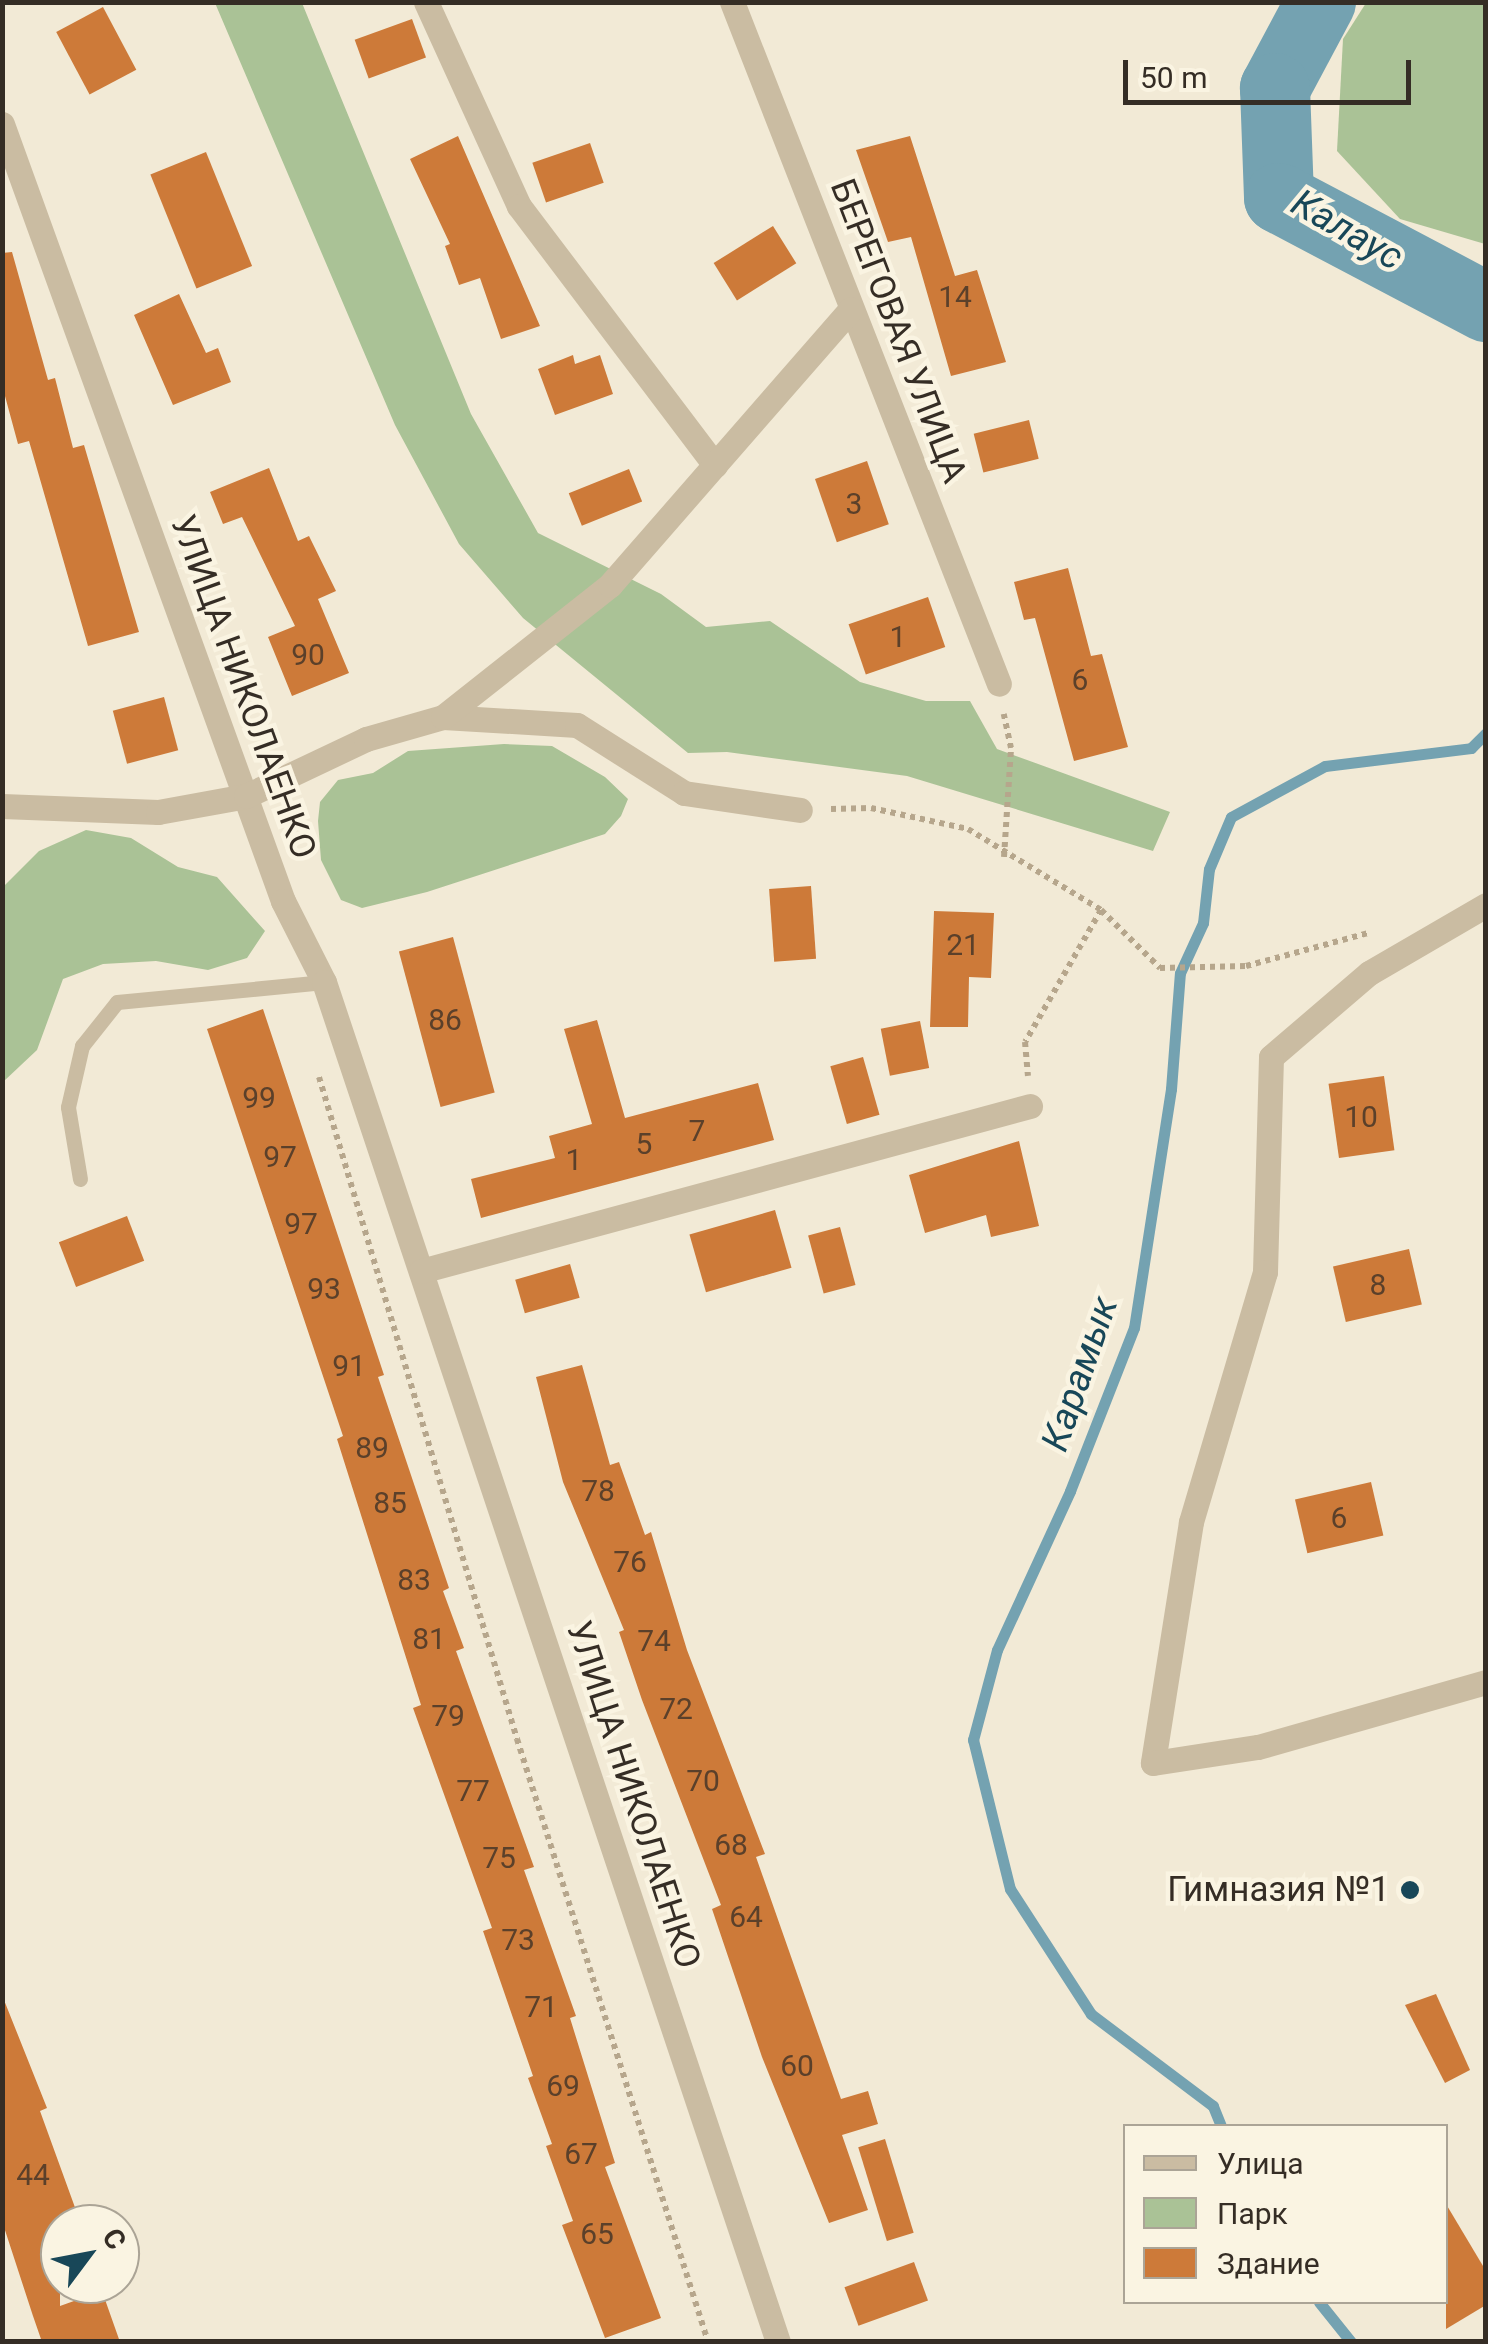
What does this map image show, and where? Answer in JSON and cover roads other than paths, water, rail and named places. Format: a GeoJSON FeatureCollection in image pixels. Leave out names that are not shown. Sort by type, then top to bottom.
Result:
{"type":"FeatureCollection","features":[{"type":"Feature","properties":{"kind":"street"},"geometry":{"type":"LineString","coordinates":[[426,2],[518,206],[715,465]]}},
{"type":"Feature","properties":{"kind":"street","name":"БЕРЕГОВАЯ УЛИЦА"},"geometry":{"type":"LineString","coordinates":[[732,2],[998,684]]}},
{"type":"Feature","properties":{"kind":"street","name":"УЛИЦА НИКОЛАЕНКО"},"geometry":{"type":"LineString","coordinates":[[2,124],[283,900],[324,982],[778,2342]]}},
{"type":"Feature","properties":{"kind":"street"},"geometry":{"type":"LineString","coordinates":[[443,716],[610,585],[851,308]]}},
{"type":"Feature","properties":{"kind":"street"},"geometry":{"type":"LineString","coordinates":[[2,806],[158,812],[246,796],[366,738],[443,716],[577,725],[684,792],[800,810]]}},
{"type":"Feature","properties":{"kind":"street"},"geometry":{"type":"LineString","coordinates":[[1486,906],[1369,973],[1271,1057],[1265,1272],[1191,1522],[1153,1763],[1258,1748],[1486,1682]]}},
{"type":"Feature","properties":{"kind":"street"},"geometry":{"type":"LineString","coordinates":[[421,1272],[1030,1106]]}},
{"type":"Feature","properties":{"kind":"lane"},"geometry":{"type":"LineString","coordinates":[[80,1179],[68,1106],[82,1046],[117,1002],[324,982]]}},
{"type":"Feature","properties":{"kind":"waterway","name":"Калаус"},"geometry":{"type":"LineString","coordinates":[[1321,2],[1275,88],[1279,198],[1486,307]]}},
{"type":"Feature","properties":{"kind":"waterway","name":"Карамык"},"geometry":{"type":"LineString","coordinates":[[1220,2124],[1213,2106],[1091,2014],[1010,1889],[973,1740],[997,1650],[1070,1491],[1134,1328],[1171,1089],[1180,973],[1203,923],[1209,869],[1231,817],[1325,766],[1471,748],[1486,733]]}},
{"type":"Feature","properties":{"kind":"waterway","name":"Карамык"},"geometry":{"type":"LineString","coordinates":[[1321,2304],[1351,2342]]}},
{"type":"Feature","properties":{"kind":"place","name":"Гимназия №1"},"geometry":{"type":"Point","coordinates":[1410,1890]}}]}
